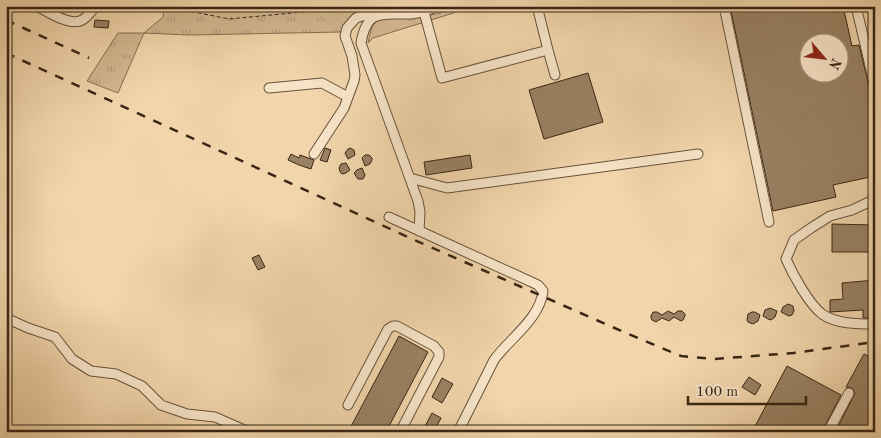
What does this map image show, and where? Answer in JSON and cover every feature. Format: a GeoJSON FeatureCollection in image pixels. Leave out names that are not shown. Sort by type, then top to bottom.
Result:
{"type":"FeatureCollection","features":[{"type":"Feature","properties":{"kind":"street"},"geometry":{"type":"LineString","coordinates":[[37,6],[69,22],[81,22],[97,6]]}},
{"type":"Feature","properties":{"kind":"street"},"geometry":{"type":"LineString","coordinates":[[314,154],[344,108],[354,81],[352,56],[345,36],[346,28],[356,18],[366,15],[412,14],[424,12],[438,6]]}},
{"type":"Feature","properties":{"kind":"street"},"geometry":{"type":"LineString","coordinates":[[536,6],[555,75]]}},
{"type":"Feature","properties":{"kind":"street"},"geometry":{"type":"LineString","coordinates":[[724,6],[769,222]]}},
{"type":"Feature","properties":{"kind":"street"},"geometry":{"type":"LineString","coordinates":[[856,6],[875,88]]}},
{"type":"Feature","properties":{"kind":"street"},"geometry":{"type":"LineString","coordinates":[[424,12],[442,78],[548,50]]}},
{"type":"Feature","properties":{"kind":"street"},"geometry":{"type":"LineString","coordinates":[[376,15],[367,25],[361,43],[418,201],[420,212],[419,231]]}},
{"type":"Feature","properties":{"kind":"street"},"geometry":{"type":"LineString","coordinates":[[867,54],[875,48]]}},
{"type":"Feature","properties":{"kind":"street"},"geometry":{"type":"LineString","coordinates":[[268,88],[322,83],[348,97]]}},
{"type":"Feature","properties":{"kind":"street"},"geometry":{"type":"LineString","coordinates":[[410,178],[447,188],[698,154]]}},
{"type":"Feature","properties":{"kind":"street"},"geometry":{"type":"LineString","coordinates":[[875,198],[852,210],[830,216],[811,228],[794,240],[786,259],[794,277],[808,298],[822,313],[842,321],[875,324]]}},
{"type":"Feature","properties":{"kind":"street"},"geometry":{"type":"LineString","coordinates":[[389,218],[538,285],[543,291],[538,309],[494,360],[458,432]]}},
{"type":"Feature","properties":{"kind":"street"},"geometry":{"type":"LineString","coordinates":[[6,318],[28,328],[56,337],[72,359],[91,371],[116,374],[142,386],[162,405],[187,414],[215,417],[248,432]]}},
{"type":"Feature","properties":{"kind":"street"},"geometry":{"type":"LineString","coordinates":[[348,405],[388,329],[397,326],[434,346],[439,352],[439,358],[400,432]]}},
{"type":"Feature","properties":{"kind":"street"},"geometry":{"type":"LineString","coordinates":[[828,432],[849,393]]}},
{"type":"Feature","properties":{"kind":"path"},"geometry":{"type":"LineString","coordinates":[[180,6],[184,10],[229,19],[303,12],[314,6]]}},
{"type":"Feature","properties":{"kind":"green space"},"geometry":{"type":"Polygon","coordinates":[[[164,6],[425,6],[401,11],[358,11],[341,32],[189,35],[144,33],[163,17],[164,6]]]}},
{"type":"Feature","properties":{"kind":"green space"},"geometry":{"type":"Polygon","coordinates":[[[453,6],[476,6],[373,38],[368,43],[372,27],[377,19],[404,16],[421,17],[441,13],[453,6]]]}},
{"type":"Feature","properties":{"kind":"green space"},"geometry":{"type":"Polygon","coordinates":[[[118,33],[144,33],[118,93],[87,81],[118,33]]]}},
{"type":"Feature","properties":{"kind":"building"},"geometry":{"type":"Polygon","coordinates":[[[730,6],[843,6],[852,46],[859,45],[875,111],[875,176],[833,185],[836,197],[773,211],[730,6]]]}},
{"type":"Feature","properties":{"kind":"building"},"geometry":{"type":"Polygon","coordinates":[[[95,20],[109,21],[108,28],[94,27],[95,20]]]}},
{"type":"Feature","properties":{"kind":"building"},"geometry":{"type":"Polygon","coordinates":[[[588,73],[603,122],[544,139],[529,90],[588,73]]]}},
{"type":"Feature","properties":{"kind":"building"},"geometry":{"type":"Polygon","coordinates":[[[325,148],[331,150],[327,162],[320,160],[325,148]]]}},
{"type":"Feature","properties":{"kind":"building"},"geometry":{"type":"Polygon","coordinates":[[[350,148],[354,150],[355,155],[348,159],[345,153],[350,148]]]}},
{"type":"Feature","properties":{"kind":"building"},"geometry":{"type":"Polygon","coordinates":[[[291,154],[299,158],[300,155],[314,160],[311,169],[288,160],[291,154]]]}},
{"type":"Feature","properties":{"kind":"building"},"geometry":{"type":"Polygon","coordinates":[[[365,155],[369,155],[372,160],[370,164],[365,166],[362,158],[365,155]]]}},
{"type":"Feature","properties":{"kind":"building"},"geometry":{"type":"Polygon","coordinates":[[[470,155],[472,168],[426,175],[424,162],[470,155]]]}},
{"type":"Feature","properties":{"kind":"building"},"geometry":{"type":"Polygon","coordinates":[[[346,163],[350,170],[342,174],[339,168],[341,164],[346,163]]]}},
{"type":"Feature","properties":{"kind":"building"},"geometry":{"type":"Polygon","coordinates":[[[362,168],[365,175],[363,179],[358,179],[354,173],[362,168]]]}},
{"type":"Feature","properties":{"kind":"building"},"geometry":{"type":"Polygon","coordinates":[[[832,224],[875,225],[875,252],[832,252],[832,224]]]}},
{"type":"Feature","properties":{"kind":"building"},"geometry":{"type":"Polygon","coordinates":[[[259,255],[265,267],[258,270],[252,258],[259,255]]]}},
{"type":"Feature","properties":{"kind":"building"},"geometry":{"type":"Polygon","coordinates":[[[875,280],[875,312],[871,312],[872,318],[863,318],[863,310],[830,312],[830,300],[843,299],[842,283],[875,280]]]}},
{"type":"Feature","properties":{"kind":"building"},"geometry":{"type":"Polygon","coordinates":[[[788,304],[793,306],[794,311],[789,316],[781,312],[783,307],[788,304]]]}},
{"type":"Feature","properties":{"kind":"building"},"geometry":{"type":"Polygon","coordinates":[[[770,308],[777,311],[775,317],[771,320],[763,316],[765,310],[770,308]]]}},
{"type":"Feature","properties":{"kind":"building"},"geometry":{"type":"Polygon","coordinates":[[[668,311],[674,314],[682,311],[685,316],[681,321],[674,317],[669,321],[662,318],[656,322],[651,318],[653,312],[662,315],[668,311]]]}},
{"type":"Feature","properties":{"kind":"building"},"geometry":{"type":"Polygon","coordinates":[[[752,312],[760,315],[758,321],[753,324],[747,320],[748,314],[752,312]]]}},
{"type":"Feature","properties":{"kind":"building"},"geometry":{"type":"Polygon","coordinates":[[[399,336],[428,352],[386,432],[348,432],[399,336]]]}},
{"type":"Feature","properties":{"kind":"building"},"geometry":{"type":"Polygon","coordinates":[[[864,354],[875,360],[875,432],[842,432],[843,429],[838,427],[855,393],[852,388],[846,387],[864,354]]]}},
{"type":"Feature","properties":{"kind":"building"},"geometry":{"type":"Polygon","coordinates":[[[787,366],[841,395],[822,432],[752,432],[787,366]]]}},
{"type":"Feature","properties":{"kind":"building"},"geometry":{"type":"Polygon","coordinates":[[[749,377],[761,385],[755,395],[742,387],[749,377]]]}},
{"type":"Feature","properties":{"kind":"building"},"geometry":{"type":"Polygon","coordinates":[[[442,378],[453,384],[442,403],[432,397],[442,378]]]}},
{"type":"Feature","properties":{"kind":"building"},"geometry":{"type":"Polygon","coordinates":[[[432,413],[441,418],[434,432],[422,432],[432,413]]]}},
{"type":"Feature","properties":{"kind":"railway"},"geometry":{"type":"LineString","coordinates":[[6,20],[89,58]]}},
{"type":"Feature","properties":{"kind":"railway"},"geometry":{"type":"LineString","coordinates":[[6,53],[410,238],[681,356],[714,359],[793,353],[875,342]]}}]}
